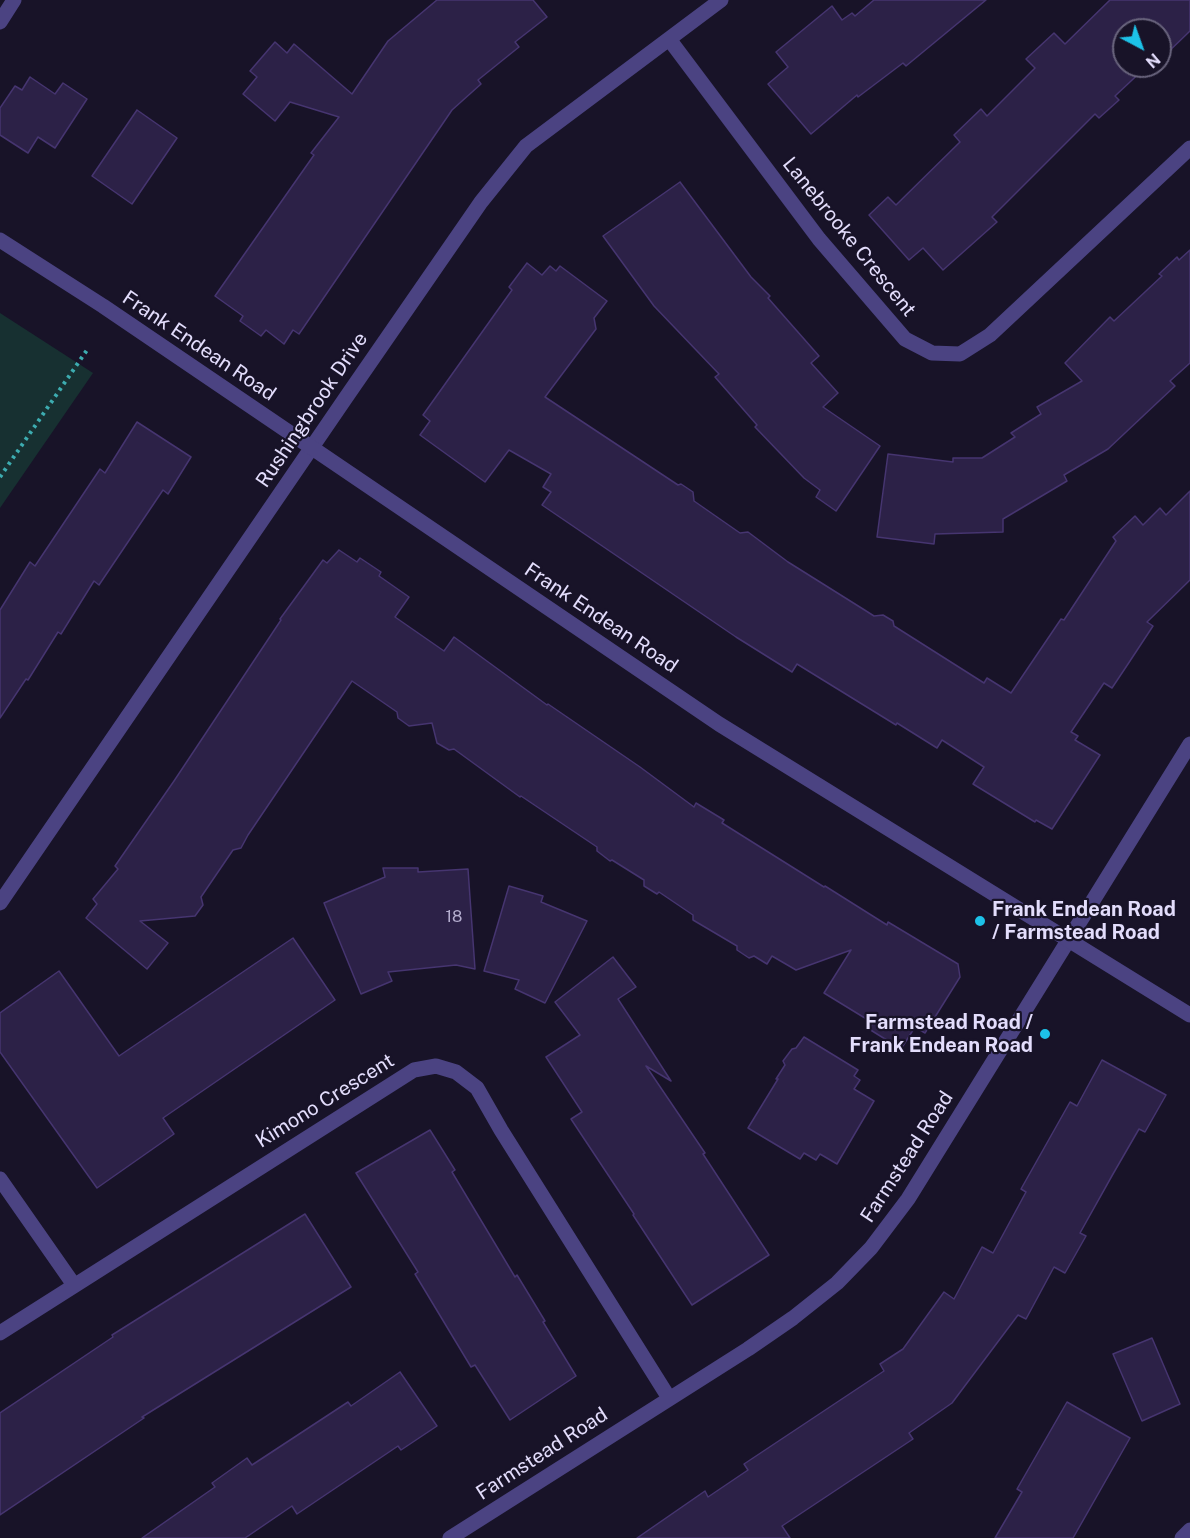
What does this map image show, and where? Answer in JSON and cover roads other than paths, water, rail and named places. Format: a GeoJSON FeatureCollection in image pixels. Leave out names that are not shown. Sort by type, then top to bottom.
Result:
{"type":"FeatureCollection","features":[{"type":"Feature","properties":{"kind":"street"},"geometry":{"type":"LineString","coordinates":[[0,22],[14,0]]}},
{"type":"Feature","properties":{"kind":"street","name":"Rushingbrook Drive"},"geometry":{"type":"LineString","coordinates":[[0,903],[481,202],[526,146],[721,0]]}},
{"type":"Feature","properties":{"kind":"street","name":"Lanebrooke Crescent"},"geometry":{"type":"LineString","coordinates":[[669,39],[819,239],[904,339],[932,353],[960,354],[990,335],[1190,148]]}},
{"type":"Feature","properties":{"kind":"street","name":"Frank Endean Road"},"geometry":{"type":"LineString","coordinates":[[0,240],[104,306],[719,724],[1190,1015]]}},
{"type":"Feature","properties":{"kind":"street","name":"Farmstead Road"},"geometry":{"type":"LineString","coordinates":[[450,1538],[794,1318],[837,1283],[871,1248],[908,1199],[1190,744]]}},
{"type":"Feature","properties":{"kind":"street","name":"Kimono Crescent"},"geometry":{"type":"LineString","coordinates":[[0,1333],[414,1070],[436,1066],[456,1072],[477,1088],[669,1398]]}},
{"type":"Feature","properties":{"kind":"street"},"geometry":{"type":"LineString","coordinates":[[0,1179],[74,1285]]}},
{"type":"Feature","properties":{"kind":"street"},"geometry":{"type":"LineString","coordinates":[[1182,1538],[1190,1530]]}},
{"type":"Feature","properties":{"kind":"place","name":"Frank Endean Road / Farmstead Road"},"geometry":{"type":"Point","coordinates":[980,921]}},
{"type":"Feature","properties":{"kind":"place","name":"Farmstead Road / Frank Endean Road"},"geometry":{"type":"Point","coordinates":[1045,1034]}}]}
